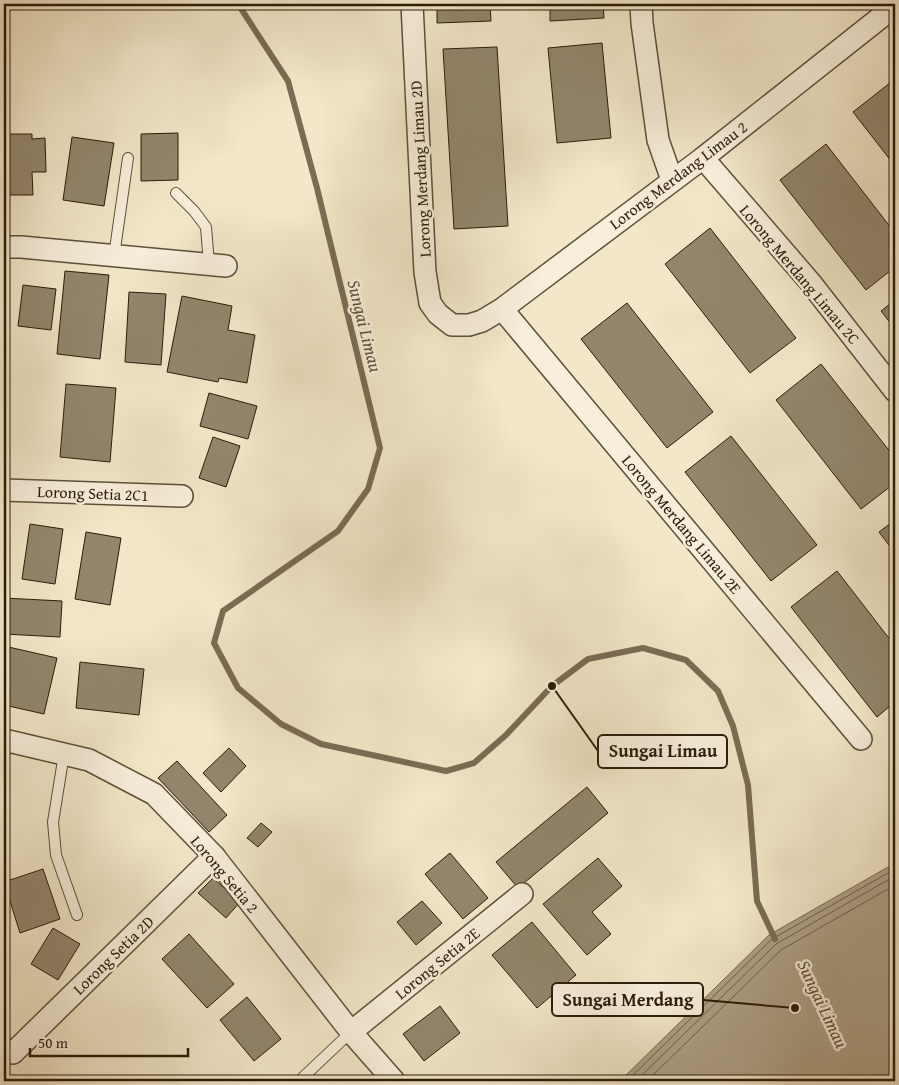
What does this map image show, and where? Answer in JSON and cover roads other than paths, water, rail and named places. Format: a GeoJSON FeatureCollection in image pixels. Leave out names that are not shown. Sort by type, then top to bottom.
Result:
{"type":"FeatureCollection","features":[{"type":"Feature","properties":{"kind":"street","name":"Lorong Merdang Limau 2D"},"geometry":{"type":"LineString","coordinates":[[412,4],[425,272],[430,303],[438,314],[452,325]]}},
{"type":"Feature","properties":{"kind":"street"},"geometry":{"type":"LineString","coordinates":[[642,4],[642,23],[658,140],[672,180]]}},
{"type":"Feature","properties":{"kind":"street","name":"Lorong Merdang Limau 2"},"geometry":{"type":"LineString","coordinates":[[452,325],[469,325],[482,321],[502,309],[702,158],[895,5]]}},
{"type":"Feature","properties":{"kind":"street","name":"Lorong Merdang Limau 2C"},"geometry":{"type":"LineString","coordinates":[[702,158],[810,282],[895,391]]}},
{"type":"Feature","properties":{"kind":"street"},"geometry":{"type":"LineString","coordinates":[[4,247],[217,265]]}},
{"type":"Feature","properties":{"kind":"street","name":"Lorong Merdang Limau 2E"},"geometry":{"type":"LineString","coordinates":[[502,309],[861,739]]}},
{"type":"Feature","properties":{"kind":"street","name":"Lorong Setia 2C1"},"geometry":{"type":"LineString","coordinates":[[4,490],[182,496]]}},
{"type":"Feature","properties":{"kind":"street","name":"Lorong Setia 2"},"geometry":{"type":"LineString","coordinates":[[4,740],[89,760],[154,794],[214,856],[351,1032],[394,1081]]}},
{"type":"Feature","properties":{"kind":"street","name":"Lorong Setia 2D"},"geometry":{"type":"LineString","coordinates":[[13,1054],[214,856]]}},
{"type":"Feature","properties":{"kind":"street","name":"Lorong Setia 2E"},"geometry":{"type":"LineString","coordinates":[[351,1032],[522,894]]}},
{"type":"Feature","properties":{"kind":"lane"},"geometry":{"type":"LineString","coordinates":[[114,256],[128,158]]}},
{"type":"Feature","properties":{"kind":"lane"},"geometry":{"type":"LineString","coordinates":[[176,193],[194,211],[206,227],[217,265]]}},
{"type":"Feature","properties":{"kind":"lane"},"geometry":{"type":"LineString","coordinates":[[64,754],[53,822],[56,855],[77,915]]}},
{"type":"Feature","properties":{"kind":"lane"},"geometry":{"type":"LineString","coordinates":[[299,1081],[351,1032]]}},
{"type":"Feature","properties":{"kind":"water"},"geometry":{"type":"Polygon","coordinates":[[[895,863],[895,1081],[620,1081],[769,935],[895,863]]]}},
{"type":"Feature","properties":{"kind":"waterway","name":"Sungai Limau"},"geometry":{"type":"LineString","coordinates":[[238,4],[288,81],[317,188],[380,448],[368,489],[338,531],[223,611],[214,643],[238,688],[281,724],[321,744],[446,771],[474,763],[506,735],[552,686],[588,659],[643,648],[686,660],[718,691],[733,726],[748,785],[757,901],[775,939]]}},
{"type":"Feature","properties":{"kind":"place","name":"Sungai Limau"},"geometry":{"type":"Point","coordinates":[552,686]}},
{"type":"Feature","properties":{"kind":"place","name":"Sungai Merdang"},"geometry":{"type":"Point","coordinates":[795,1008]}}]}
